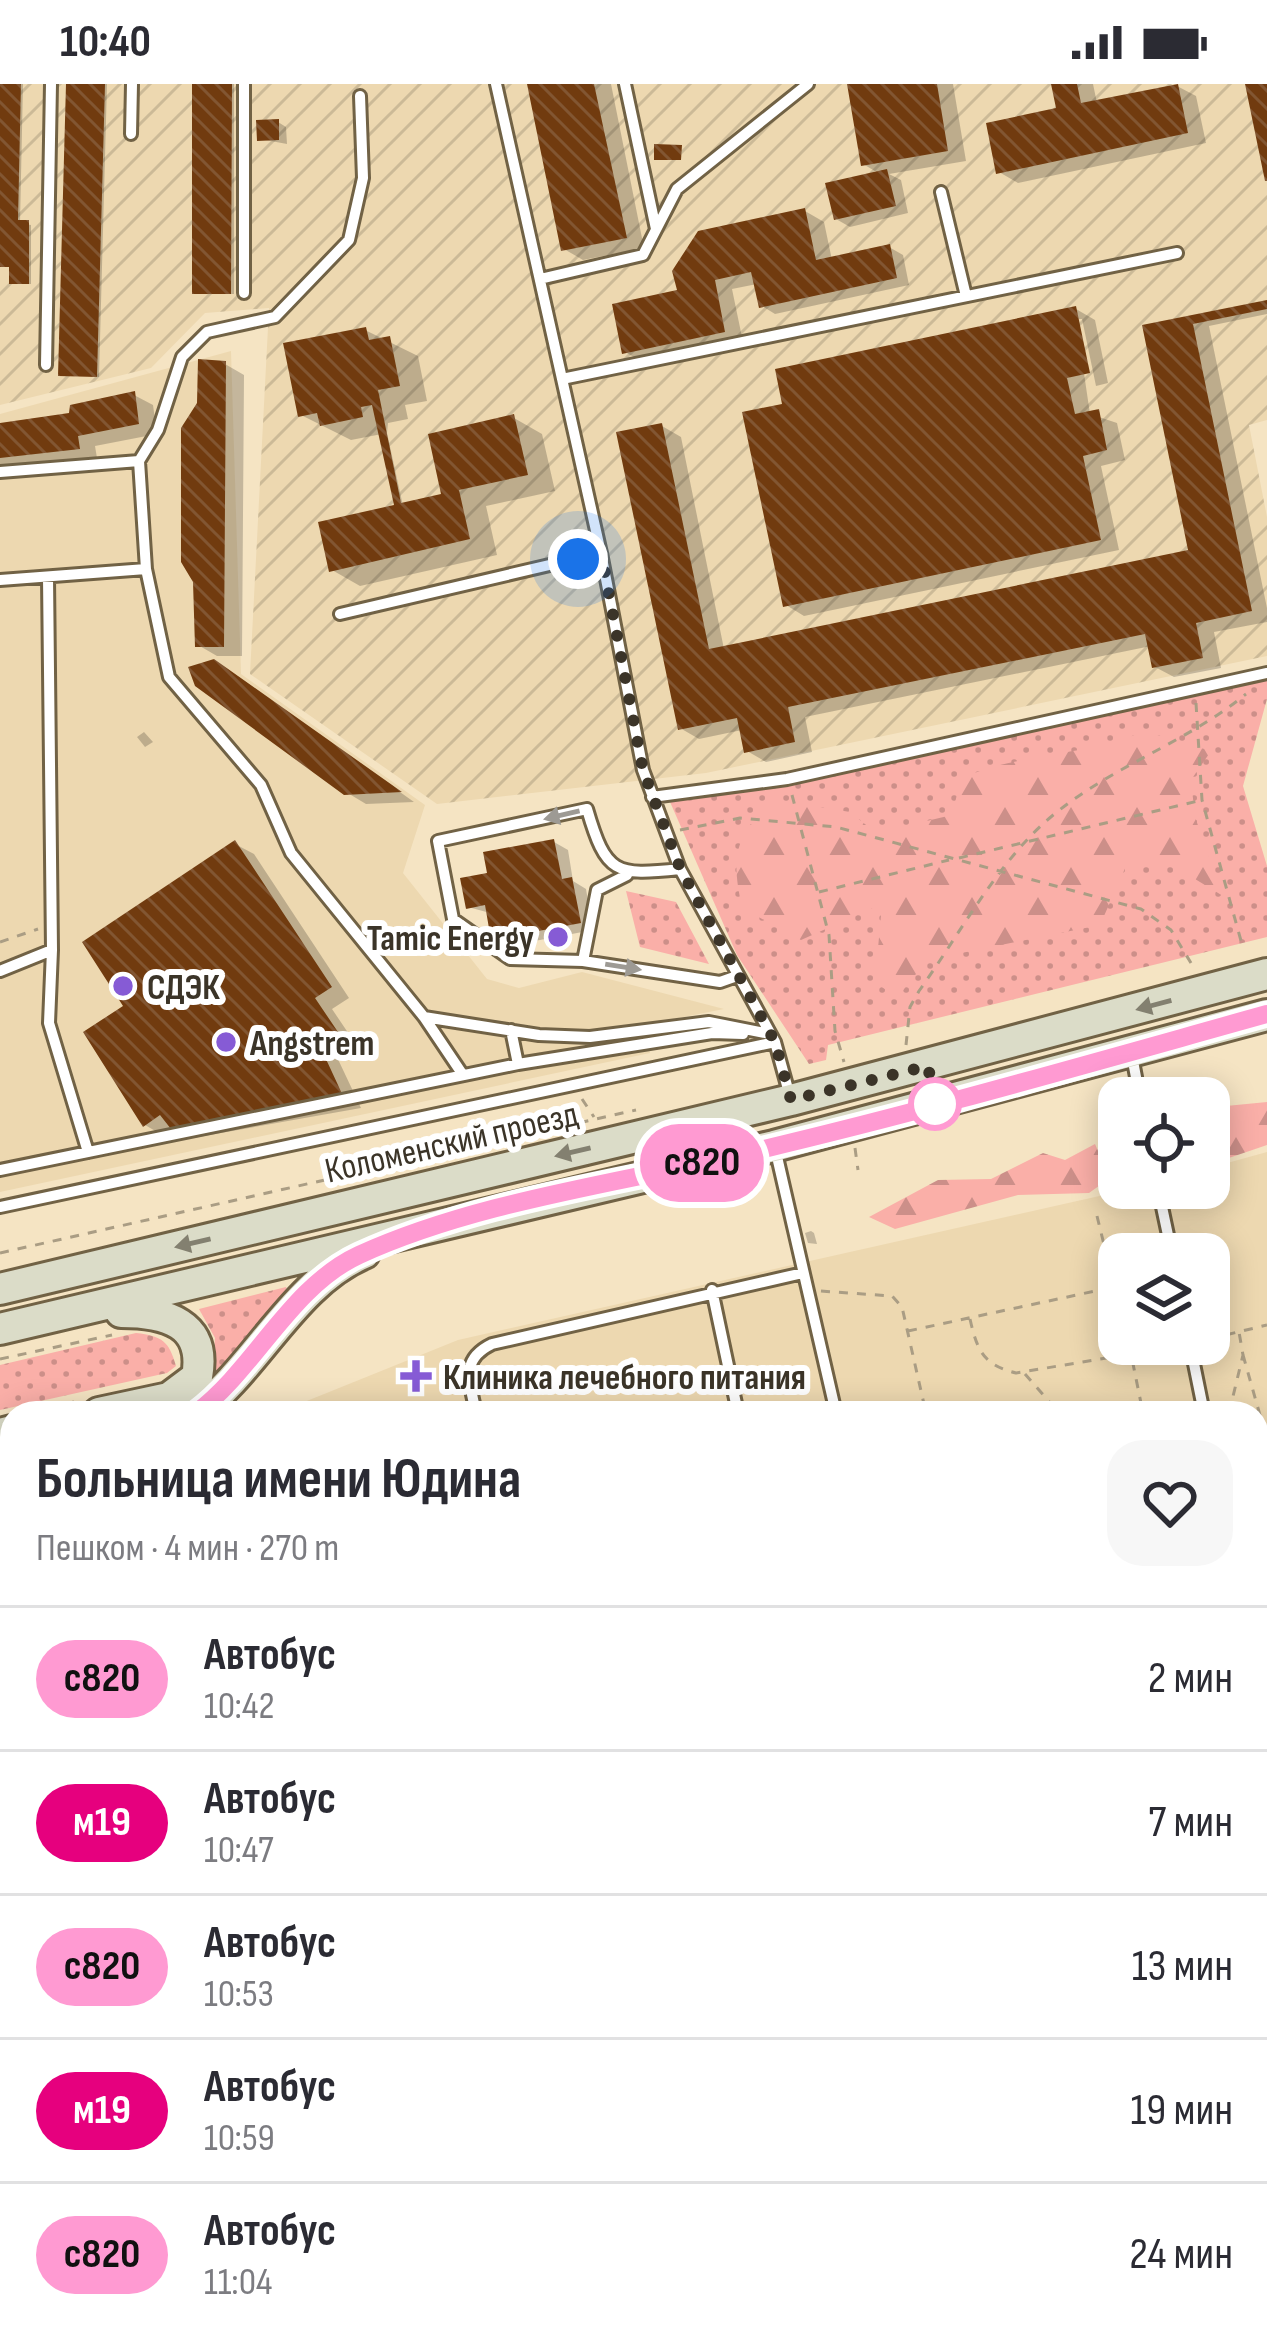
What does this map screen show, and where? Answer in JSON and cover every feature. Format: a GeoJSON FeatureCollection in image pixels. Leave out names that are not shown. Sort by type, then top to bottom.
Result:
{"type":"FeatureCollection","features":[{"type":"Feature","properties":{"kind":"main road","name":"Коломенский проезд"},"geometry":{"type":"LineString","coordinates":[[6,1287],[791,1100],[1267,974]]}},
{"type":"Feature","properties":{"kind":"main road"},"geometry":{"type":"LineString","coordinates":[[0,1328],[774,1146],[1267,1015]]}},
{"type":"Feature","properties":{"kind":"main road"},"geometry":{"type":"LineString","coordinates":[[211,1401],[335,1270],[358,1256],[471,1217]]}},
{"type":"Feature","properties":{"kind":"main road"},"geometry":{"type":"LineString","coordinates":[[74,1311],[161,1312],[194,1337],[200,1358],[196,1377],[186,1389],[155,1401]]}},
{"type":"Feature","properties":{"kind":"lane"},"geometry":{"type":"LineString","coordinates":[[46,365],[51,84]]}},
{"type":"Feature","properties":{"kind":"lane"},"geometry":{"type":"LineString","coordinates":[[131,134],[132,84]]}},
{"type":"Feature","properties":{"kind":"lane"},"geometry":{"type":"LineString","coordinates":[[244,84],[244,293]]}},
{"type":"Feature","properties":{"kind":"lane"},"geometry":{"type":"LineString","coordinates":[[496,84],[652,797],[680,868],[773,1038],[791,1100]]}},
{"type":"Feature","properties":{"kind":"lane"},"geometry":{"type":"LineString","coordinates":[[625,84],[656,229]]}},
{"type":"Feature","properties":{"kind":"lane"},"geometry":{"type":"LineString","coordinates":[[539,279],[643,255],[677,189],[808,84]]}},
{"type":"Feature","properties":{"kind":"lane"},"geometry":{"type":"LineString","coordinates":[[360,96],[363,178],[349,240],[274,316],[207,332],[182,357],[158,430],[139,461],[146,569],[169,677],[261,785],[291,853],[424,1017],[463,1075]]}},
{"type":"Feature","properties":{"kind":"lane"},"geometry":{"type":"LineString","coordinates":[[941,192],[966,296]]}},
{"type":"Feature","properties":{"kind":"lane"},"geometry":{"type":"LineString","coordinates":[[562,379],[1177,253]]}},
{"type":"Feature","properties":{"kind":"lane"},"geometry":{"type":"LineString","coordinates":[[0,472],[139,461]]}},
{"type":"Feature","properties":{"kind":"lane"},"geometry":{"type":"LineString","coordinates":[[340,614],[601,553]]}},
{"type":"Feature","properties":{"kind":"lane"},"geometry":{"type":"LineString","coordinates":[[0,580],[146,569]]}},
{"type":"Feature","properties":{"kind":"lane"},"geometry":{"type":"LineString","coordinates":[[48,577],[50,1023],[88,1152]]}},
{"type":"Feature","properties":{"kind":"lane"},"geometry":{"type":"LineString","coordinates":[[652,797],[787,779],[1267,674]]}},
{"type":"Feature","properties":{"kind":"lane"},"geometry":{"type":"LineString","coordinates":[[627,875],[606,861],[586,809],[438,841],[453,919],[510,959],[583,961],[713,981],[736,976]]}},
{"type":"Feature","properties":{"kind":"lane"},"geometry":{"type":"LineString","coordinates":[[583,961],[597,890],[627,875],[680,868]]}},
{"type":"Feature","properties":{"kind":"lane"},"geometry":{"type":"LineString","coordinates":[[0,971],[52,950]]}},
{"type":"Feature","properties":{"kind":"lane"},"geometry":{"type":"LineString","coordinates":[[424,1017],[590,1037],[709,1022],[773,1038]]}},
{"type":"Feature","properties":{"kind":"lane"},"geometry":{"type":"LineString","coordinates":[[511,1030],[518,1064]]}},
{"type":"Feature","properties":{"kind":"lane"},"geometry":{"type":"LineString","coordinates":[[0,1170],[518,1064],[712,1033],[773,1038]]}},
{"type":"Feature","properties":{"kind":"lane"},"geometry":{"type":"LineString","coordinates":[[0,1207],[773,1038]]}},
{"type":"Feature","properties":{"kind":"lane"},"geometry":{"type":"LineString","coordinates":[[1131,1052],[1136,1077]]}},
{"type":"Feature","properties":{"kind":"lane"},"geometry":{"type":"LineString","coordinates":[[774,1146],[833,1401]]}},
{"type":"Feature","properties":{"kind":"lane"},"geometry":{"type":"LineString","coordinates":[[473,1401],[466,1369],[474,1352],[712,1290],[803,1273]]}},
{"type":"Feature","properties":{"kind":"lane"},"geometry":{"type":"LineString","coordinates":[[712,1290],[735,1401]]}},
{"type":"Feature","properties":{"kind":"lane"},"geometry":{"type":"LineString","coordinates":[[1194,1365],[1202,1401]]}},
{"type":"Feature","properties":{"kind":"path"},"geometry":{"type":"LineString","coordinates":[[1193,690],[1201,730],[1202,800],[1243,948]]}},
{"type":"Feature","properties":{"kind":"path"},"geometry":{"type":"LineString","coordinates":[[906,1046],[910,1007],[919,991],[1026,842],[1053,815],[1130,762],[1201,730],[1250,691]]}},
{"type":"Feature","properties":{"kind":"path"},"geometry":{"type":"LineString","coordinates":[[787,779],[829,934],[835,1031],[844,1063]]}},
{"type":"Feature","properties":{"kind":"path"},"geometry":{"type":"LineString","coordinates":[[818,892],[1202,800]]}},
{"type":"Feature","properties":{"kind":"path"},"geometry":{"type":"LineString","coordinates":[[666,833],[740,818],[836,827],[1141,908],[1172,930],[1191,964]]}},
{"type":"Feature","properties":{"kind":"path"},"geometry":{"type":"LineString","coordinates":[[0,942],[52,923]]}},
{"type":"Feature","properties":{"kind":"path"},"geometry":{"type":"LineString","coordinates":[[590,1104],[594,1119]]}},
{"type":"Feature","properties":{"kind":"path"},"geometry":{"type":"LineString","coordinates":[[0,1253],[636,1109]]}},
{"type":"Feature","properties":{"kind":"path"},"geometry":{"type":"LineString","coordinates":[[1097,1216],[1101,1233]]}},
{"type":"Feature","properties":{"kind":"path"},"geometry":{"type":"LineString","coordinates":[[808,1293],[833,1289],[855,1298],[892,1296],[908,1331],[923,1401]]}},
{"type":"Feature","properties":{"kind":"path"},"geometry":{"type":"LineString","coordinates":[[908,1331],[1098,1290]]}},
{"type":"Feature","properties":{"kind":"path"},"geometry":{"type":"LineString","coordinates":[[970,1318],[977,1352],[997,1369],[1024,1372],[1098,1360]]}},
{"type":"Feature","properties":{"kind":"path"},"geometry":{"type":"LineString","coordinates":[[1230,1334],[1267,1325]]}},
{"type":"Feature","properties":{"kind":"path"},"geometry":{"type":"LineString","coordinates":[[1239,1331],[1257,1401]]}},
{"type":"Feature","properties":{"kind":"path"},"geometry":{"type":"LineString","coordinates":[[0,1359],[115,1334]]}},
{"type":"Feature","properties":{"kind":"path"},"geometry":{"type":"LineString","coordinates":[[1231,1401],[1244,1354]]}},
{"type":"Feature","properties":{"kind":"path"},"geometry":{"type":"LineString","coordinates":[[1134,1365],[1141,1401]]}},
{"type":"Feature","properties":{"kind":"path"},"geometry":{"type":"LineString","coordinates":[[1024,1372],[1049,1401]]}},
{"type":"Feature","properties":{"kind":"shaded area"},"geometry":{"type":"Polygon","coordinates":[[[0,84],[1267,84],[1267,420],[1249,425],[1267,517],[1267,656],[706,773],[437,804],[250,674],[269,308],[205,313],[151,368],[0,405],[0,84]]]}},
{"type":"Feature","properties":{"kind":"shaded area"},"geometry":{"type":"Polygon","coordinates":[[[231,351],[241,674],[425,805],[403,873],[487,979],[519,988],[582,972],[724,1009],[643,1025],[650,1053],[0,1192],[0,414],[231,351]]]}},
{"type":"Feature","properties":{"kind":"shaded area"},"geometry":{"type":"Polygon","coordinates":[[[1267,1152],[1267,1401],[307,1401],[458,1340],[1098,1196],[1098,1209],[1230,1209],[1230,1162],[1267,1152]]]}},
{"type":"Feature","properties":{"kind":"green space"},"geometry":{"type":"Polygon","coordinates":[[[1267,675],[1267,699],[1243,786],[1267,866],[1267,937],[828,1045],[826,1060],[809,1064],[737,955],[667,795],[1267,675]]]}},
{"type":"Feature","properties":{"kind":"green space"},"geometry":{"type":"Polygon","coordinates":[[[1144,731],[1211,751],[1191,780],[1195,817],[1223,896],[1172,865],[1127,864],[1100,925],[927,960],[897,998],[875,982],[882,904],[801,940],[742,908],[739,849],[772,799],[850,812],[876,833],[952,815],[961,778],[1144,731]]]}},
{"type":"Feature","properties":{"kind":"green space"},"geometry":{"type":"Polygon","coordinates":[[[626,891],[676,902],[709,964],[640,947],[626,891]]]}},
{"type":"Feature","properties":{"kind":"green space"},"geometry":{"type":"Polygon","coordinates":[[[1267,1102],[1267,1145],[1230,1158],[1230,1106],[1267,1102]]]}},
{"type":"Feature","properties":{"kind":"green space"},"geometry":{"type":"Polygon","coordinates":[[[1095,1144],[1098,1187],[1089,1193],[1018,1195],[895,1229],[869,1217],[938,1180],[991,1179],[1043,1153],[1065,1160],[1095,1144]]]}},
{"type":"Feature","properties":{"kind":"green space"},"geometry":{"type":"Polygon","coordinates":[[[286,1287],[289,1293],[211,1382],[215,1338],[199,1309],[286,1287]]]}},
{"type":"Feature","properties":{"kind":"green space"},"geometry":{"type":"Polygon","coordinates":[[[136,1333],[163,1341],[176,1366],[167,1373],[41,1401],[0,1401],[0,1365],[136,1333]]]}},
{"type":"Feature","properties":{"kind":"building"},"geometry":{"type":"Polygon","coordinates":[[[0,84],[21,84],[18,220],[29,220],[29,284],[9,284],[9,267],[0,267],[0,84]]]}},
{"type":"Feature","properties":{"kind":"building"},"geometry":{"type":"Polygon","coordinates":[[[66,84],[105,84],[97,377],[58,376],[66,84]]]}},
{"type":"Feature","properties":{"kind":"building"},"geometry":{"type":"Polygon","coordinates":[[[192,84],[232,84],[231,294],[192,294],[192,84]]]}},
{"type":"Feature","properties":{"kind":"building"},"geometry":{"type":"Polygon","coordinates":[[[527,84],[594,84],[627,238],[561,251],[527,84]]]}},
{"type":"Feature","properties":{"kind":"building"},"geometry":{"type":"Polygon","coordinates":[[[847,84],[937,84],[948,151],[861,166],[847,84]]]}},
{"type":"Feature","properties":{"kind":"building"},"geometry":{"type":"Polygon","coordinates":[[[1051,84],[1077,84],[1081,103],[1178,84],[1188,133],[996,174],[986,123],[1056,108],[1051,84]]]}},
{"type":"Feature","properties":{"kind":"building"},"geometry":{"type":"Polygon","coordinates":[[[1245,84],[1267,84],[1267,181],[1265,181],[1245,84]]]}},
{"type":"Feature","properties":{"kind":"building"},"geometry":{"type":"Polygon","coordinates":[[[279,119],[279,140],[257,141],[256,120],[279,119]]]}},
{"type":"Feature","properties":{"kind":"building"},"geometry":{"type":"Polygon","coordinates":[[[654,144],[682,145],[681,160],[654,160],[654,144]]]}},
{"type":"Feature","properties":{"kind":"building"},"geometry":{"type":"Polygon","coordinates":[[[887,169],[896,206],[834,220],[825,183],[887,169]]]}},
{"type":"Feature","properties":{"kind":"building"},"geometry":{"type":"Polygon","coordinates":[[[805,208],[816,260],[890,244],[897,278],[759,308],[751,272],[715,280],[725,332],[622,354],[612,304],[677,290],[672,271],[698,231],[805,208]]]}},
{"type":"Feature","properties":{"kind":"building"},"geometry":{"type":"Polygon","coordinates":[[[1267,300],[1267,309],[1193,324],[1252,611],[1196,623],[1203,658],[1152,668],[1145,634],[788,707],[795,742],[744,753],[737,718],[678,730],[616,432],[662,423],[709,649],[1188,550],[1142,325],[1267,300]]]}},
{"type":"Feature","properties":{"kind":"building"},"geometry":{"type":"Polygon","coordinates":[[[1076,306],[1090,373],[1067,378],[1075,414],[1099,409],[1107,450],[1083,456],[1101,540],[783,607],[742,412],[782,404],[775,369],[1076,306]]]}},
{"type":"Feature","properties":{"kind":"building"},"geometry":{"type":"Polygon","coordinates":[[[366,327],[369,340],[390,336],[400,386],[378,390],[401,503],[441,494],[428,434],[514,414],[528,475],[459,490],[470,539],[329,572],[318,522],[394,505],[372,405],[361,407],[363,417],[320,426],[317,413],[298,417],[283,343],[366,327]]]}},
{"type":"Feature","properties":{"kind":"building"},"geometry":{"type":"Polygon","coordinates":[[[198,359],[226,361],[224,647],[195,647],[193,582],[181,562],[181,428],[197,403],[198,359]]]}},
{"type":"Feature","properties":{"kind":"building"},"geometry":{"type":"Polygon","coordinates":[[[135,391],[139,424],[78,436],[80,449],[0,458],[0,423],[69,413],[70,405],[135,391]]]}},
{"type":"Feature","properties":{"kind":"building"},"geometry":{"type":"Polygon","coordinates":[[[214,659],[402,792],[344,795],[195,686],[188,667],[214,659]]]}},
{"type":"Feature","properties":{"kind":"building"},"geometry":{"type":"Polygon","coordinates":[[[554,839],[562,879],[572,877],[581,923],[491,940],[485,905],[466,909],[460,878],[487,873],[483,852],[554,839]]]}},
{"type":"Feature","properties":{"kind":"building"},"geometry":{"type":"Polygon","coordinates":[[[235,840],[332,987],[315,998],[338,1032],[319,1044],[344,1098],[171,1129],[160,1115],[143,1127],[83,1032],[123,1006],[82,942],[235,840]]]}},
{"type":"Feature","properties":{"kind":"bus line","name":"с820"},"geometry":{"type":"LineString","coordinates":[[211,1401],[309,1294],[358,1256],[471,1217],[774,1146],[1267,1014]]}},
{"type":"Feature","properties":{"kind":"place","name":"Tamic Energy"},"geometry":{"type":"Point","coordinates":[558,937]}},
{"type":"Feature","properties":{"kind":"place","name":"СДЭК"},"geometry":{"type":"Point","coordinates":[123,986]}},
{"type":"Feature","properties":{"kind":"place","name":"Angstrem"},"geometry":{"type":"Point","coordinates":[226,1042]}},
{"type":"Feature","properties":{"kind":"place","name":"Клиника лечебного питания"},"geometry":{"type":"Point","coordinates":[416,1376]}},
{"type":"Feature","properties":{"kind":"route"},"geometry":{"type":"LineString","coordinates":[[578,559],[601,553],[643,770],[680,868],[775,1042],[791,1100],[928,1066],[935,1104]]}}]}
